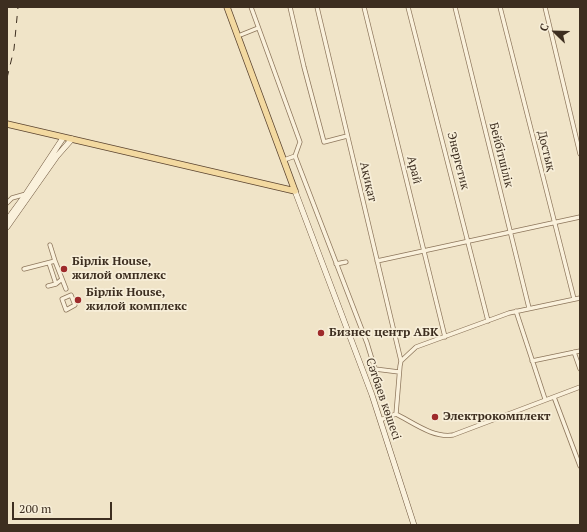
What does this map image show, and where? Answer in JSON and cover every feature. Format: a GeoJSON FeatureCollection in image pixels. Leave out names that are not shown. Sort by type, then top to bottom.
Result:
{"type":"FeatureCollection","features":[{"type":"Feature","properties":{"kind":"main road"},"geometry":{"type":"LineString","coordinates":[[227,7],[295,191]]}},
{"type":"Feature","properties":{"kind":"main road"},"geometry":{"type":"LineString","coordinates":[[7,124],[295,191]]}},
{"type":"Feature","properties":{"kind":"main road"},"geometry":{"type":"LineString","coordinates":[[7,220],[29,194],[63,138]]}},
{"type":"Feature","properties":{"kind":"main road"},"geometry":{"type":"LineString","coordinates":[[7,226],[57,156],[72,140]]}},
{"type":"Feature","properties":{"kind":"main road","name":"Сәтбаев көшесі"},"geometry":{"type":"LineString","coordinates":[[295,191],[380,420],[414,525]]}},
{"type":"Feature","properties":{"kind":"street"},"geometry":{"type":"LineString","coordinates":[[251,7],[300,142],[295,156],[367,343],[375,369],[399,372]]}},
{"type":"Feature","properties":{"kind":"street"},"geometry":{"type":"LineString","coordinates":[[290,7],[324,142],[347,136]]}},
{"type":"Feature","properties":{"kind":"street","name":"Ақиқат"},"geometry":{"type":"LineString","coordinates":[[317,7],[401,362]]}},
{"type":"Feature","properties":{"kind":"street","name":"Арай"},"geometry":{"type":"LineString","coordinates":[[364,7],[445,337]]}},
{"type":"Feature","properties":{"kind":"street","name":"Энергетик"},"geometry":{"type":"LineString","coordinates":[[408,7],[488,321]]}},
{"type":"Feature","properties":{"kind":"street","name":"Бейбітшілік"},"geometry":{"type":"LineString","coordinates":[[454,7],[529,308]]}},
{"type":"Feature","properties":{"kind":"street","name":"Достық"},"geometry":{"type":"LineString","coordinates":[[500,7],[553,222],[574,299]]}},
{"type":"Feature","properties":{"kind":"street"},"geometry":{"type":"LineString","coordinates":[[545,7],[580,154]]}},
{"type":"Feature","properties":{"kind":"street"},"geometry":{"type":"LineString","coordinates":[[238,36],[258,28]]}},
{"type":"Feature","properties":{"kind":"street"},"geometry":{"type":"LineString","coordinates":[[284,160],[295,156]]}},
{"type":"Feature","properties":{"kind":"street"},"geometry":{"type":"LineString","coordinates":[[7,203],[15,196],[29,194]]}},
{"type":"Feature","properties":{"kind":"street"},"geometry":{"type":"LineString","coordinates":[[377,262],[580,217]]}},
{"type":"Feature","properties":{"kind":"street"},"geometry":{"type":"LineString","coordinates":[[50,245],[66,289]]}},
{"type":"Feature","properties":{"kind":"street"},"geometry":{"type":"LineString","coordinates":[[24,270],[55,261]]}},
{"type":"Feature","properties":{"kind":"street"},"geometry":{"type":"LineString","coordinates":[[336,264],[346,262]]}},
{"type":"Feature","properties":{"kind":"street"},"geometry":{"type":"LineString","coordinates":[[49,263],[56,284]]}},
{"type":"Feature","properties":{"kind":"street"},"geometry":{"type":"LineString","coordinates":[[48,286],[56,284],[62,279]]}},
{"type":"Feature","properties":{"kind":"street"},"geometry":{"type":"LineString","coordinates":[[396,414],[401,362],[416,347],[516,311],[580,298]]}},
{"type":"Feature","properties":{"kind":"street"},"geometry":{"type":"LineString","coordinates":[[516,311],[545,399]]}},
{"type":"Feature","properties":{"kind":"street"},"geometry":{"type":"LineString","coordinates":[[532,361],[580,351]]}},
{"type":"Feature","properties":{"kind":"street"},"geometry":{"type":"LineString","coordinates":[[574,352],[580,369]]}},
{"type":"Feature","properties":{"kind":"street"},"geometry":{"type":"LineString","coordinates":[[380,420],[396,414],[436,435],[443,437],[453,435],[580,387]]}},
{"type":"Feature","properties":{"kind":"street"},"geometry":{"type":"LineString","coordinates":[[554,397],[580,466]]}},
{"type":"Feature","properties":{"kind":"railway"},"geometry":{"type":"LineString","coordinates":[[7,78],[14,49],[18,7]]}},
{"type":"Feature","properties":{"kind":"place","name":"Бірлік House, жилой омплекс"},"geometry":{"type":"Point","coordinates":[64,269]}},
{"type":"Feature","properties":{"kind":"place","name":"Бірлік House, жилой комплекс"},"geometry":{"type":"Point","coordinates":[78,300]}},
{"type":"Feature","properties":{"kind":"place","name":"Бизнес центр АБК"},"geometry":{"type":"Point","coordinates":[321,333]}},
{"type":"Feature","properties":{"kind":"place","name":"Электрокомплект"},"geometry":{"type":"Point","coordinates":[435,417]}}]}
